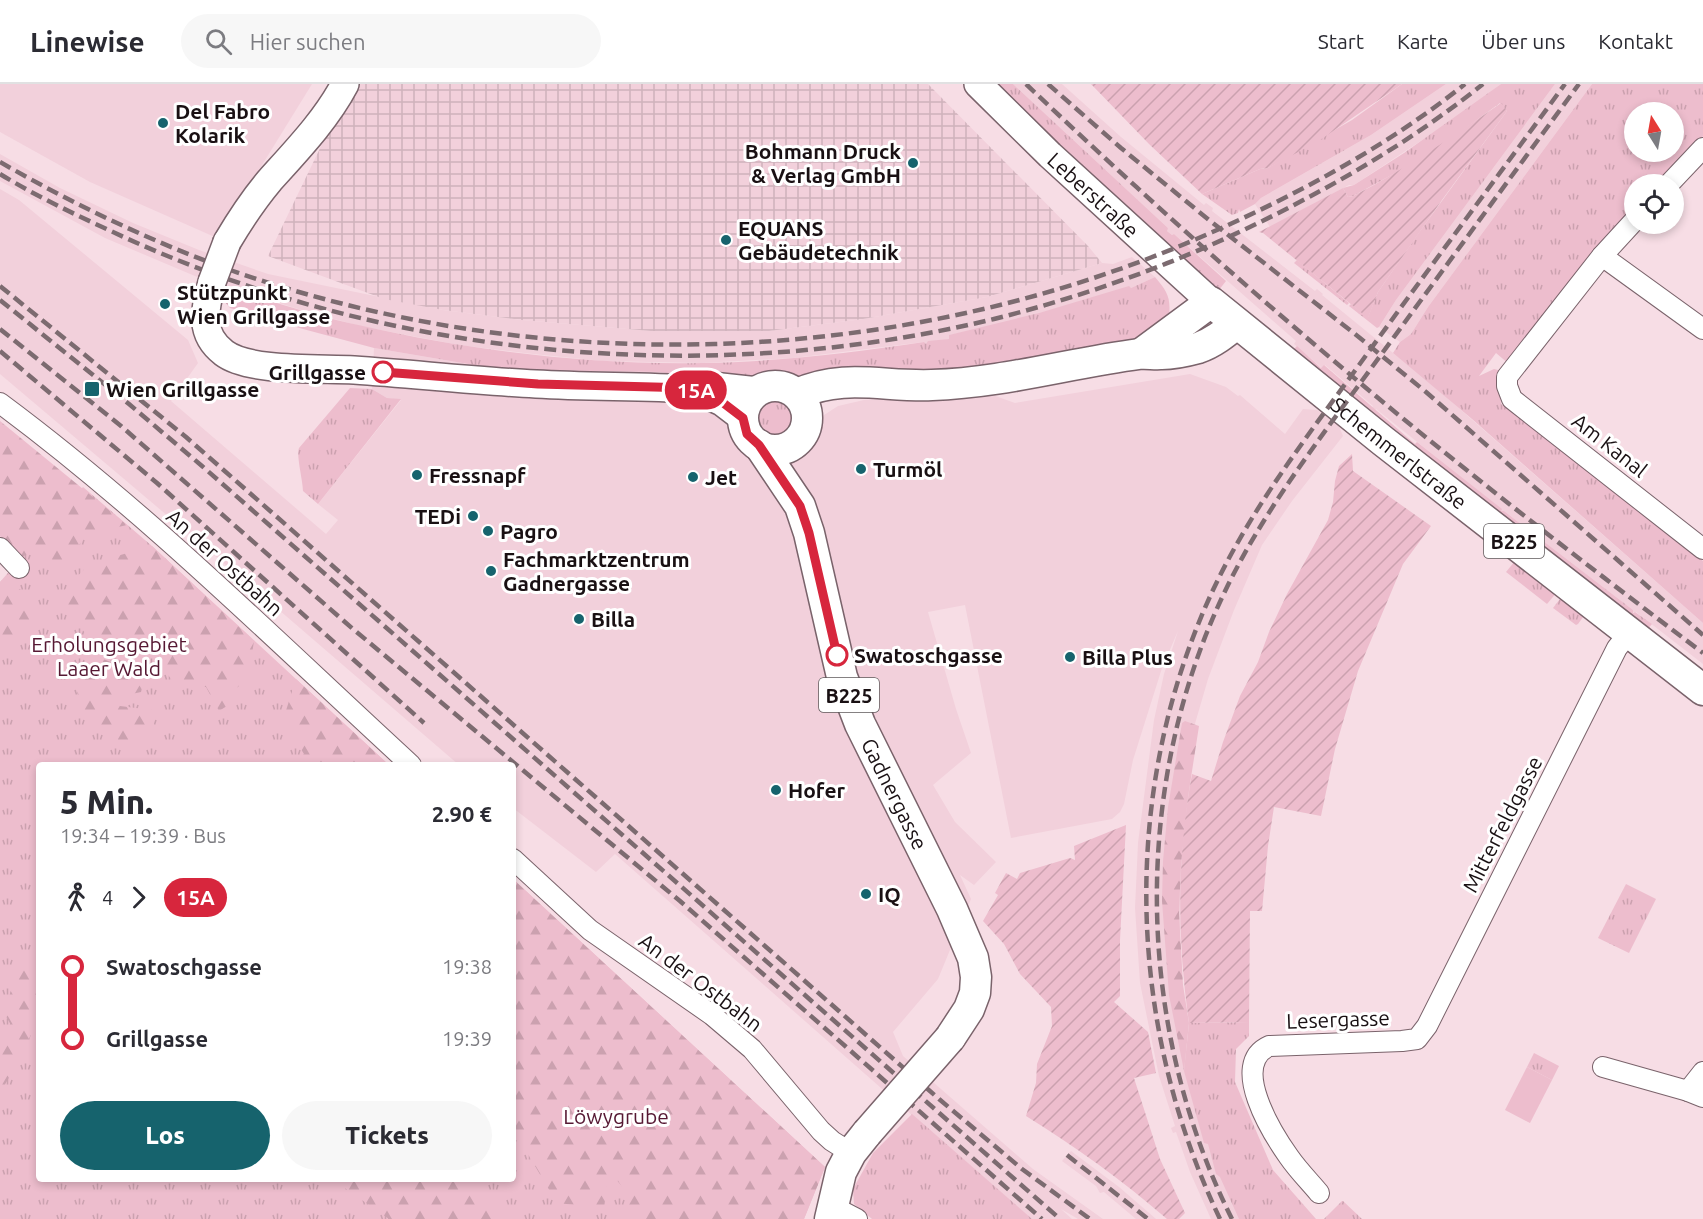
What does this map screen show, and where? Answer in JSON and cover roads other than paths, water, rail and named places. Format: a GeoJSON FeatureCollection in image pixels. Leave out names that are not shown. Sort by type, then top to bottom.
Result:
{"type":"FeatureCollection","features":[{"type":"Feature","properties":{"kind":"main road"},"geometry":{"type":"LineString","coordinates":[[345,84],[320,122],[246,211],[227,242],[204,311],[205,325],[210,337],[224,353],[238,361],[260,365],[538,384],[692,388],[718,386],[758,391]]}},
{"type":"Feature","properties":{"kind":"main road","name":"Leberstraße"},"geometry":{"type":"LineString","coordinates":[[978,84],[1050,155],[1211,302]]}},
{"type":"Feature","properties":{"kind":"main road"},"geometry":{"type":"LineString","coordinates":[[1142,353],[1211,302]]}},
{"type":"Feature","properties":{"kind":"main road","name":"Schemmerlstraße"},"geometry":{"type":"LineString","coordinates":[[1211,302],[1383,441],[1703,690]]}},
{"type":"Feature","properties":{"kind":"main road"},"geometry":{"type":"LineString","coordinates":[[802,405],[817,386],[838,382],[939,385],[1012,377],[1142,353],[1174,354],[1211,342],[1236,324]]}},
{"type":"Feature","properties":{"kind":"main road"},"geometry":{"type":"LineString","coordinates":[[692,388],[722,402],[743,418],[748,400],[758,391],[767,386],[788,388],[802,405],[805,431],[795,443],[777,450],[759,445]]}},
{"type":"Feature","properties":{"kind":"main road","name":"B225"},"geometry":{"type":"LineString","coordinates":[[743,418],[747,434],[759,445]]}},
{"type":"Feature","properties":{"kind":"main road","name":"Gadnergasse"},"geometry":{"type":"LineString","coordinates":[[795,443],[800,506],[809,533],[842,677],[860,724],[952,909],[973,958],[976,977],[975,993],[969,1009],[950,1038],[859,1143]]}},
{"type":"Feature","properties":{"kind":"main road","name":"Gadnergasse"},"geometry":{"type":"LineString","coordinates":[[759,445],[800,506]]}},
{"type":"Feature","properties":{"kind":"main road","name":"B225"},"geometry":{"type":"LineString","coordinates":[[840,1215],[841,1172],[859,1143]]}},
{"type":"Feature","properties":{"kind":"street"},"geometry":{"type":"LineString","coordinates":[[1678,174],[1703,148]]}},
{"type":"Feature","properties":{"kind":"street"},"geometry":{"type":"LineString","coordinates":[[1624,232],[1602,256],[1703,329]]}},
{"type":"Feature","properties":{"kind":"street","name":"Am Kanal"},"geometry":{"type":"LineString","coordinates":[[1602,256],[1507,377],[1507,386],[1512,399],[1703,549]]}},
{"type":"Feature","properties":{"kind":"street","name":"An der Ostbahn"},"geometry":{"type":"LineString","coordinates":[[0,403],[39,432],[161,536],[408,762]]}},
{"type":"Feature","properties":{"kind":"street"},"geometry":{"type":"LineString","coordinates":[[0,549],[19,568]]}},
{"type":"Feature","properties":{"kind":"street","name":"Mitterfeldgasse"},"geometry":{"type":"LineString","coordinates":[[1417,1039],[1427,1026],[1617,648],[1630,632]]}},
{"type":"Feature","properties":{"kind":"street","name":"An der Ostbahn"},"geometry":{"type":"LineString","coordinates":[[516,862],[590,930],[712,1015],[752,1049],[832,1141],[859,1143]]}},
{"type":"Feature","properties":{"kind":"street","name":"Lesergasse"},"geometry":{"type":"LineString","coordinates":[[1319,1193],[1288,1156],[1261,1108],[1252,1071],[1256,1056],[1261,1049],[1278,1045],[1417,1039]]}},
{"type":"Feature","properties":{"kind":"street"},"geometry":{"type":"LineString","coordinates":[[1603,1067],[1696,1094],[1703,1072]]}},
{"type":"Feature","properties":{"kind":"railway"},"geometry":{"type":"LineString","coordinates":[[1026,84],[1181,227],[1340,366],[1520,512],[1703,653]]}},
{"type":"Feature","properties":{"kind":"railway"},"geometry":{"type":"LineString","coordinates":[[1048,84],[1209,220],[1426,392],[1703,635]]}},
{"type":"Feature","properties":{"kind":"railway"},"geometry":{"type":"LineString","coordinates":[[0,162],[85,208],[173,248],[233,271],[353,306],[477,330],[603,343],[729,343],[855,333],[979,310],[1100,276],[1217,230],[1282,199],[1377,146],[1465,84]]}},
{"type":"Feature","properties":{"kind":"railway"},"geometry":{"type":"LineString","coordinates":[[0,174],[70,212],[113,232],[216,275],[323,309],[434,333],[546,349],[659,355],[773,353],[884,341],[994,319],[1145,272],[1219,242],[1340,180],[1413,135],[1483,84]]}},
{"type":"Feature","properties":{"kind":"railway"},"geometry":{"type":"LineString","coordinates":[[1220,1219],[1189,1144],[1166,1066],[1152,986],[1146,905],[1150,825],[1162,745],[1183,666],[1213,590],[1243,532],[1260,505],[1316,424],[1565,84]]}},
{"type":"Feature","properties":{"kind":"railway"},"geometry":{"type":"LineString","coordinates":[[1232,1219],[1200,1144],[1176,1065],[1162,984],[1157,902],[1161,820],[1174,740],[1196,661],[1228,585],[1277,500],[1333,419],[1579,84]]}},
{"type":"Feature","properties":{"kind":"railway"},"geometry":{"type":"LineString","coordinates":[[0,286],[186,437],[939,1099],[1022,1169],[1090,1219]]}},
{"type":"Feature","properties":{"kind":"railway"},"geometry":{"type":"LineString","coordinates":[[0,300],[202,466],[1060,1219]]}},
{"type":"Feature","properties":{"kind":"railway"},"geometry":{"type":"LineString","coordinates":[[0,329],[121,426],[353,629],[513,762]]}},
{"type":"Feature","properties":{"kind":"railway"},"geometry":{"type":"LineString","coordinates":[[0,351],[157,483],[424,723]]}},
{"type":"Feature","properties":{"kind":"railway"},"geometry":{"type":"LineString","coordinates":[[516,765],[680,901],[1042,1219]]}},
{"type":"Feature","properties":{"kind":"railway"},"geometry":{"type":"LineString","coordinates":[[1067,1155],[1148,1219]]}},
{"type":"Feature","properties":{"kind":"place","name":"Del Fabro Kolarik"},"geometry":{"type":"Point","coordinates":[163,123]}},
{"type":"Feature","properties":{"kind":"place","name":"Bohmann Druck & Verlag GmbH"},"geometry":{"type":"Point","coordinates":[913,163]}},
{"type":"Feature","properties":{"kind":"place","name":"EQUANS Gebäudetechnik"},"geometry":{"type":"Point","coordinates":[726,240]}},
{"type":"Feature","properties":{"kind":"place","name":"Stützpunkt Wien Grillgasse"},"geometry":{"type":"Point","coordinates":[165,304]}},
{"type":"Feature","properties":{"kind":"place","name":"Grillgasse"},"geometry":{"type":"Point","coordinates":[383,372]}},
{"type":"Feature","properties":{"kind":"place","name":"Wien Grillgasse"},"geometry":{"type":"Point","coordinates":[92,389]}},
{"type":"Feature","properties":{"kind":"place","name":"Turmöl"},"geometry":{"type":"Point","coordinates":[861,469]}},
{"type":"Feature","properties":{"kind":"place","name":"Fressnapf"},"geometry":{"type":"Point","coordinates":[417,475]}},
{"type":"Feature","properties":{"kind":"place","name":"Jet"},"geometry":{"type":"Point","coordinates":[693,477]}},
{"type":"Feature","properties":{"kind":"place","name":"TEDi"},"geometry":{"type":"Point","coordinates":[473,516]}},
{"type":"Feature","properties":{"kind":"place","name":"Pagro"},"geometry":{"type":"Point","coordinates":[488,531]}},
{"type":"Feature","properties":{"kind":"place","name":"Fachmarktzentrum Gadnergasse"},"geometry":{"type":"Point","coordinates":[491,571]}},
{"type":"Feature","properties":{"kind":"place","name":"Billa"},"geometry":{"type":"Point","coordinates":[579,619]}},
{"type":"Feature","properties":{"kind":"place","name":"Swatoschgasse"},"geometry":{"type":"Point","coordinates":[837,655]}},
{"type":"Feature","properties":{"kind":"place","name":"Billa Plus"},"geometry":{"type":"Point","coordinates":[1070,657]}},
{"type":"Feature","properties":{"kind":"place","name":"Hofer"},"geometry":{"type":"Point","coordinates":[776,790]}},
{"type":"Feature","properties":{"kind":"place","name":"IQ"},"geometry":{"type":"Point","coordinates":[866,894]}},
{"type":"Feature","properties":{"kind":"park label","name":"Erholungsgebiet Laaer Wald"},"geometry":{"type":"Point","coordinates":[109,656]}},
{"type":"Feature","properties":{"kind":"park label","name":"Löwygrube"},"geometry":{"type":"Point","coordinates":[616,1116]}}]}
